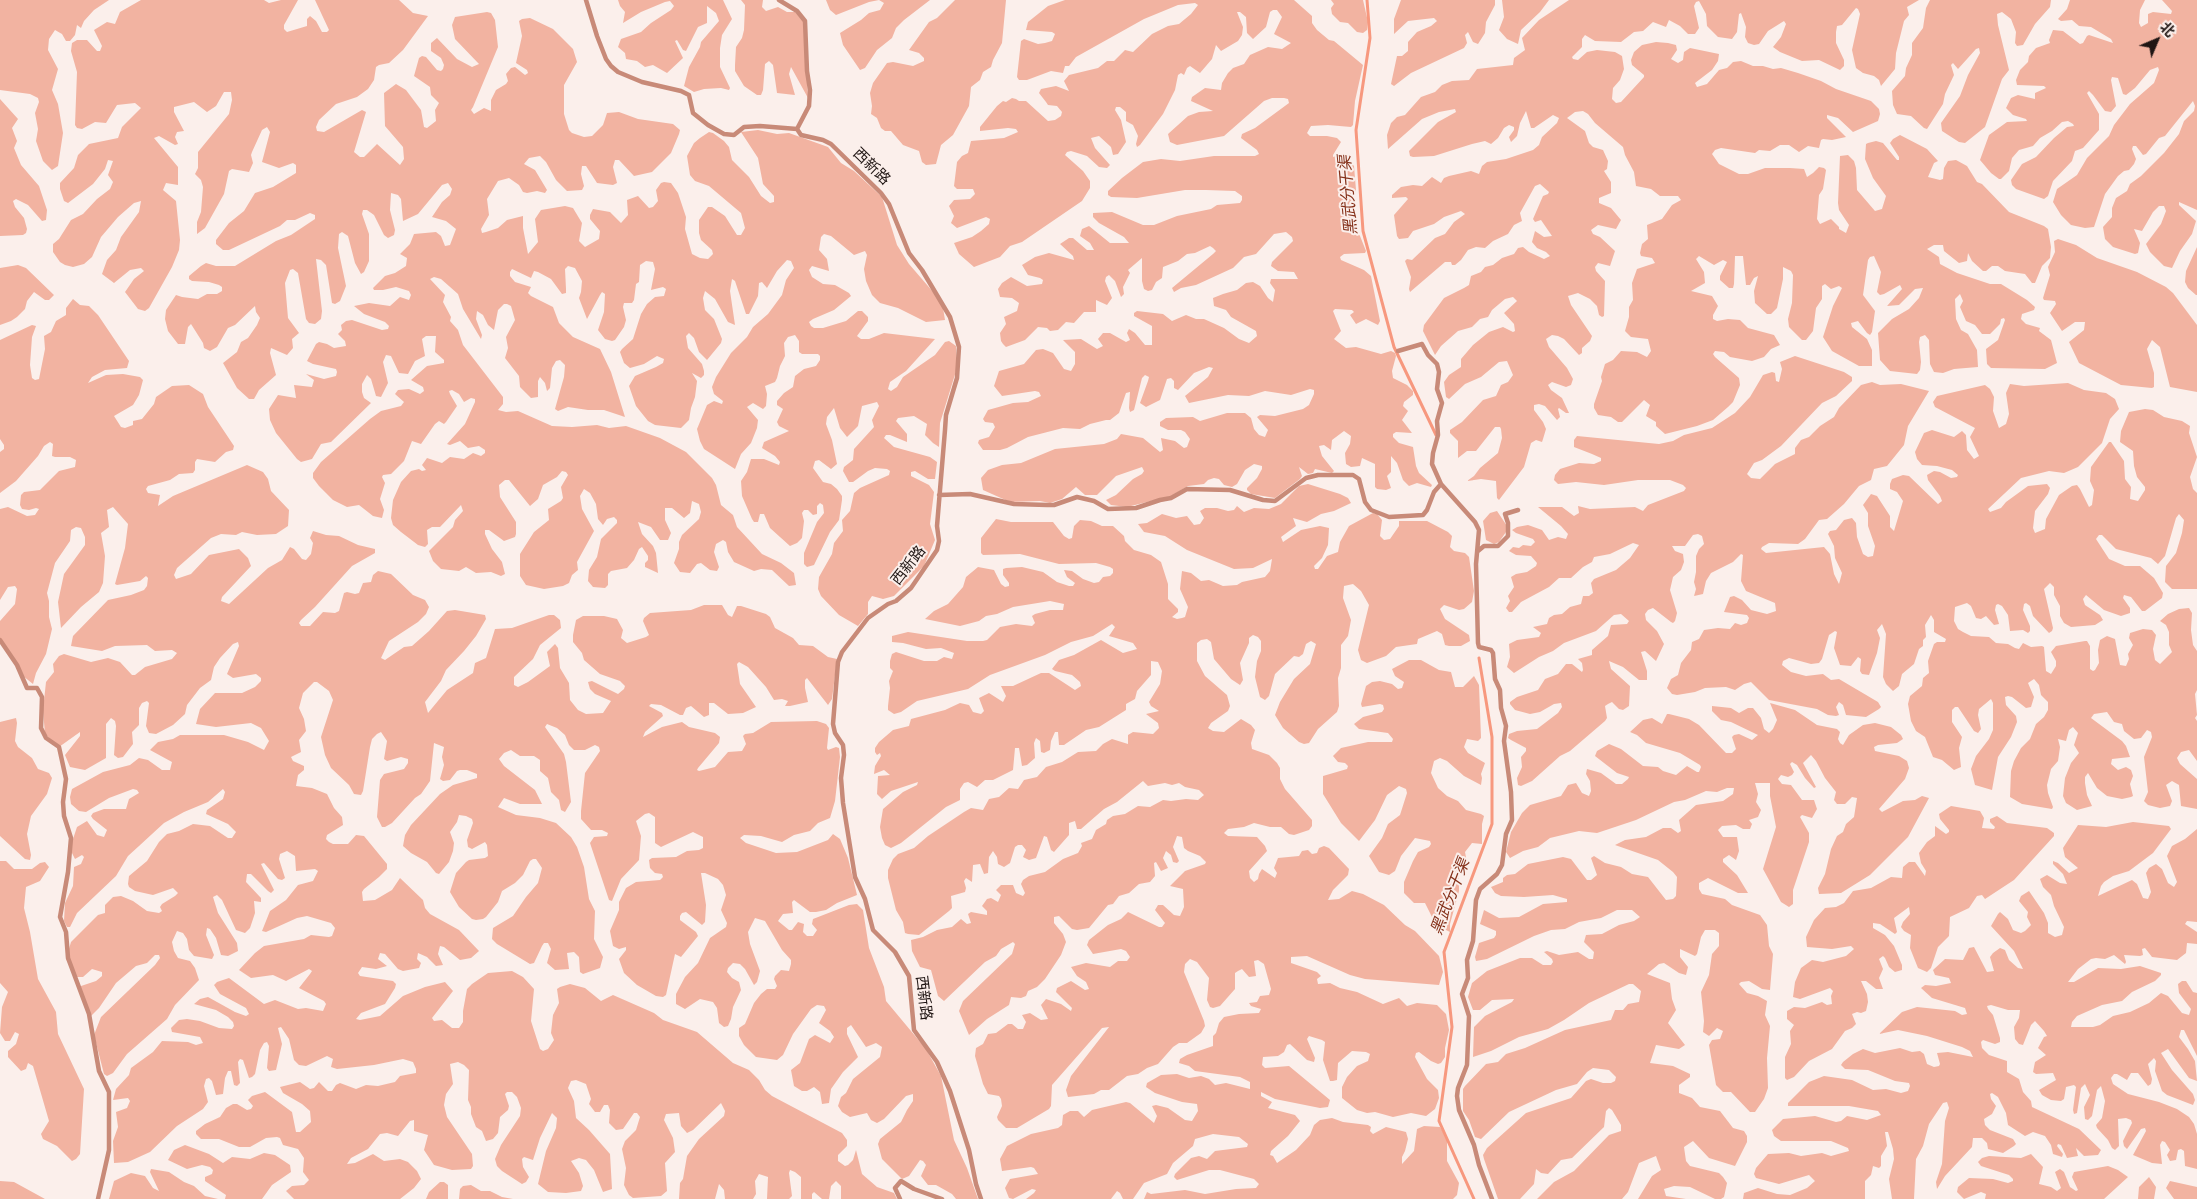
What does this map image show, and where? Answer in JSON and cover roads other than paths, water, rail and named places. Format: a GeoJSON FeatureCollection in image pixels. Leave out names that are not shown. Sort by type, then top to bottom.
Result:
{"type":"FeatureCollection","features":[{"type":"Feature","properties":{"kind":"street"},"geometry":{"type":"LineString","coordinates":[[586,0],[596,36],[611,66],[618,72],[642,82],[681,91],[689,95],[693,113],[708,125],[724,134],[734,135],[744,127],[797,129],[809,106],[810,90],[807,71],[805,21],[797,11],[779,0]]}},
{"type":"Feature","properties":{"kind":"street","name":"西新路"},"geometry":{"type":"LineString","coordinates":[[797,129],[802,135],[831,144],[881,192],[889,204],[909,253],[922,270],[950,317],[959,355],[957,378],[946,414],[939,495],[937,526],[939,541],[937,550],[911,588],[900,598],[868,618],[842,652],[838,662],[833,724],[843,745],[844,755],[841,778],[843,803],[855,877],[873,930],[895,952],[909,976],[914,1030],[937,1062],[950,1091],[969,1150],[981,1199]]}},
{"type":"Feature","properties":{"kind":"street"},"geometry":{"type":"LineString","coordinates":[[1398,352],[1422,344],[1428,355],[1437,364],[1439,372],[1437,389],[1442,403],[1437,422],[1438,435],[1432,464],[1441,484],[1475,522],[1479,530],[1477,552],[1478,643],[1479,647],[1491,650],[1493,653],[1496,678],[1500,690],[1501,708],[1506,726],[1504,741],[1513,814],[1506,834],[1502,865],[1497,874],[1480,889],[1476,900],[1473,940],[1467,960],[1468,978],[1462,994],[1469,1016],[1467,1065],[1466,1072],[1458,1088],[1457,1102],[1492,1199]]}},
{"type":"Feature","properties":{"kind":"street"},"geometry":{"type":"LineString","coordinates":[[939,495],[970,494],[1014,504],[1048,505],[1054,505],[1077,497],[1094,500],[1108,509],[1136,508],[1171,498],[1187,489],[1230,490],[1263,500],[1275,500],[1306,478],[1318,475],[1353,475],[1362,484],[1365,502],[1371,510],[1389,517],[1423,515],[1434,492],[1441,484]]}},
{"type":"Feature","properties":{"kind":"street"},"geometry":{"type":"LineString","coordinates":[[1477,552],[1484,546],[1498,546],[1508,536],[1508,522],[1505,514],[1518,510]]}},
{"type":"Feature","properties":{"kind":"street"},"geometry":{"type":"LineString","coordinates":[[1478,540],[1484,546]]}},
{"type":"Feature","properties":{"kind":"street"},"geometry":{"type":"LineString","coordinates":[[0,640],[17,665],[27,688],[37,688],[42,697],[41,728],[46,738],[59,747],[66,779],[63,802],[64,816],[71,838],[68,872],[60,917],[66,932],[68,958],[89,1014],[98,1071],[109,1092],[109,1150],[98,1199]]}},
{"type":"Feature","properties":{"kind":"street"},"geometry":{"type":"LineString","coordinates":[[900,1199],[895,1188],[901,1180],[914,1189],[942,1199]]}},
{"type":"Feature","properties":{"kind":"waterway","name":"黑武分干渠"},"geometry":{"type":"LineString","coordinates":[[1367,0],[1370,38],[1356,130],[1363,231],[1394,347],[1436,435]]}},
{"type":"Feature","properties":{"kind":"waterway","name":"黑武分干渠"},"geometry":{"type":"LineString","coordinates":[[1474,1199],[1439,1121],[1452,1027],[1444,952],[1492,824],[1492,737],[1479,658]]}}]}
